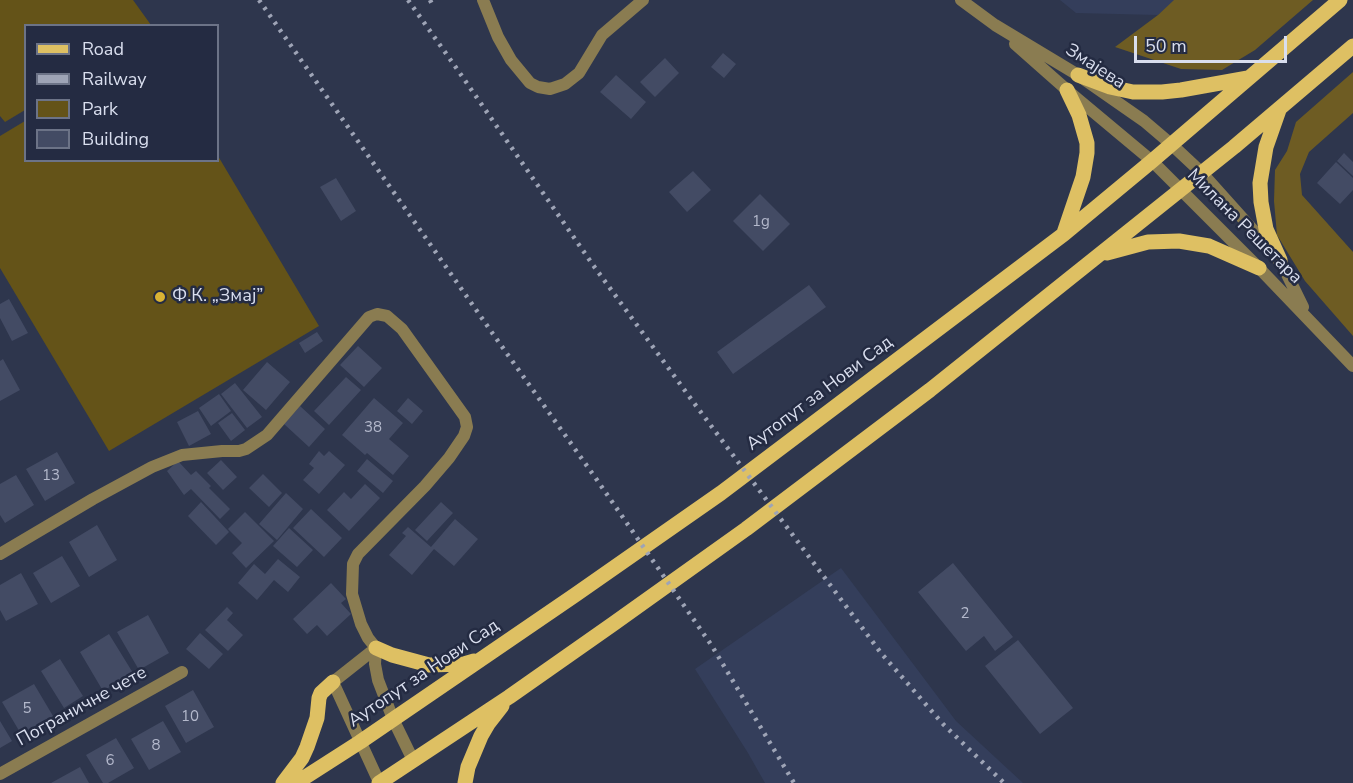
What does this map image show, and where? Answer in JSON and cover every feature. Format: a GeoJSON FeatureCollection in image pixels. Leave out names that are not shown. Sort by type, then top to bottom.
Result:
{"type":"FeatureCollection","features":[{"type":"Feature","properties":{"kind":"main road","name":"Аутопут за Нови Сад"},"geometry":{"type":"LineString","coordinates":[[296,783],[360,742],[721,493],[1064,234],[1340,0]]}},
{"type":"Feature","properties":{"kind":"main road"},"geometry":{"type":"LineString","coordinates":[[379,783],[509,697],[746,529],[930,390],[1280,110],[1353,46]]}},
{"type":"Feature","properties":{"kind":"main road"},"geometry":{"type":"LineString","coordinates":[[1077,75],[1110,87],[1133,92],[1196,88],[1251,77]]}},
{"type":"Feature","properties":{"kind":"main road"},"geometry":{"type":"LineString","coordinates":[[1064,234],[1081,183],[1087,153],[1083,129],[1067,90]]}},
{"type":"Feature","properties":{"kind":"main road"},"geometry":{"type":"LineString","coordinates":[[1280,110],[1266,147],[1260,183],[1266,229],[1280,260]]}},
{"type":"Feature","properties":{"kind":"main road"},"geometry":{"type":"LineString","coordinates":[[1102,254],[1148,242],[1179,241],[1209,246],[1260,268]]}},
{"type":"Feature","properties":{"kind":"main road"},"geometry":{"type":"LineString","coordinates":[[376,648],[429,665],[464,664],[483,658]]}},
{"type":"Feature","properties":{"kind":"main road"},"geometry":{"type":"LineString","coordinates":[[283,783],[302,758],[317,718],[321,693],[333,682]]}},
{"type":"Feature","properties":{"kind":"main road"},"geometry":{"type":"LineString","coordinates":[[465,783],[468,766],[481,736],[509,697]]}},
{"type":"Feature","properties":{"kind":"street"},"geometry":{"type":"LineString","coordinates":[[483,0],[498,37],[511,60],[530,83],[550,89],[565,84],[579,73],[602,35],[643,0]]}},
{"type":"Feature","properties":{"kind":"street","name":"Змајева"},"geometry":{"type":"LineString","coordinates":[[961,0],[995,25],[1077,75],[1144,121],[1171,144]]}},
{"type":"Feature","properties":{"kind":"street","name":"Змајева"},"geometry":{"type":"LineString","coordinates":[[995,25],[1067,90],[1152,161]]}},
{"type":"Feature","properties":{"kind":"street","name":"Милана Решетара"},"geometry":{"type":"LineString","coordinates":[[1171,144],[1202,173],[1280,260],[1309,319]]}},
{"type":"Feature","properties":{"kind":"street","name":"Милана Решетара"},"geometry":{"type":"LineString","coordinates":[[1152,161],[1260,268],[1353,366]]}},
{"type":"Feature","properties":{"kind":"street"},"geometry":{"type":"LineString","coordinates":[[0,554],[152,467],[182,455],[246,449],[267,435],[369,317],[377,314],[387,316],[402,329],[465,417],[466,427],[464,436],[448,458],[358,554],[352,564],[352,594],[361,624],[376,648],[375,664],[378,680],[393,719],[413,760]]}},
{"type":"Feature","properties":{"kind":"street"},"geometry":{"type":"LineString","coordinates":[[376,648],[333,682],[379,783]]}},
{"type":"Feature","properties":{"kind":"street","name":"Пограничне чете"},"geometry":{"type":"LineString","coordinates":[[0,774],[182,672]]}},
{"type":"Feature","properties":{"kind":"shaded area"},"geometry":{"type":"Polygon","coordinates":[[[1060,0],[1175,0],[1158,15],[1076,13],[1060,0]]]}},
{"type":"Feature","properties":{"kind":"shaded area"},"geometry":{"type":"Polygon","coordinates":[[[1174,0],[1313,0],[1255,50],[1222,70],[1181,69],[1115,47],[1174,0]]]}},
{"type":"Feature","properties":{"kind":"shaded area"},"geometry":{"type":"Polygon","coordinates":[[[1353,72],[1353,113],[1309,152],[1300,174],[1302,195],[1353,252],[1353,336],[1305,281],[1277,235],[1274,201],[1275,170],[1287,151],[1296,122],[1353,72]]]}},
{"type":"Feature","properties":{"kind":"shaded area"},"geometry":{"type":"Polygon","coordinates":[[[841,568],[956,721],[1023,783],[765,783],[695,669],[841,568]]]}},
{"type":"Feature","properties":{"kind":"green space"},"geometry":{"type":"Polygon","coordinates":[[[0,0],[133,0],[150,24],[24,24],[24,111],[5,122],[0,116],[0,0]]]}},
{"type":"Feature","properties":{"kind":"green space","name":"Ф.К. „Змај”"},"geometry":{"type":"Polygon","coordinates":[[[24,122],[24,162],[219,162],[219,158],[319,326],[109,451],[0,268],[0,136],[24,122]]]}},
{"type":"Feature","properties":{"kind":"building"},"geometry":{"type":"Polygon","coordinates":[[[723,53],[736,64],[724,78],[711,67],[723,53]]]}},
{"type":"Feature","properties":{"kind":"building"},"geometry":{"type":"Polygon","coordinates":[[[665,58],[679,73],[655,97],[640,82],[665,58]]]}},
{"type":"Feature","properties":{"kind":"building"},"geometry":{"type":"Polygon","coordinates":[[[616,75],[646,102],[631,119],[600,92],[616,75]]]}},
{"type":"Feature","properties":{"kind":"building"},"geometry":{"type":"Polygon","coordinates":[[[1344,153],[1353,162],[1353,176],[1337,161],[1344,153]]]}},
{"type":"Feature","properties":{"kind":"building"},"geometry":{"type":"Polygon","coordinates":[[[1336,162],[1353,178],[1353,190],[1340,204],[1317,183],[1336,162]]]}},
{"type":"Feature","properties":{"kind":"building"},"geometry":{"type":"Polygon","coordinates":[[[693,171],[711,190],[687,212],[669,192],[693,171]]]}},
{"type":"Feature","properties":{"kind":"building"},"geometry":{"type":"Polygon","coordinates":[[[336,178],[356,211],[341,221],[320,187],[336,178]]]}},
{"type":"Feature","properties":{"kind":"building"},"geometry":{"type":"Polygon","coordinates":[[[760,194],[790,224],[763,251],[733,221],[760,194]]]}},
{"type":"Feature","properties":{"kind":"building"},"geometry":{"type":"Polygon","coordinates":[[[809,285],[826,307],[733,374],[717,352],[809,285]]]}},
{"type":"Feature","properties":{"kind":"building"},"geometry":{"type":"Polygon","coordinates":[[[9,299],[28,333],[12,341],[0,318],[0,304],[9,299]]]}},
{"type":"Feature","properties":{"kind":"building"},"geometry":{"type":"Polygon","coordinates":[[[317,332],[323,341],[305,353],[299,343],[317,332]]]}},
{"type":"Feature","properties":{"kind":"building"},"geometry":{"type":"Polygon","coordinates":[[[358,346],[382,368],[364,387],[340,365],[358,346]]]}},
{"type":"Feature","properties":{"kind":"building"},"geometry":{"type":"Polygon","coordinates":[[[3,359],[20,390],[0,401],[0,361],[3,359]]]}},
{"type":"Feature","properties":{"kind":"building"},"geometry":{"type":"Polygon","coordinates":[[[267,362],[290,382],[266,410],[243,390],[267,362]]]}},
{"type":"Feature","properties":{"kind":"building"},"geometry":{"type":"Polygon","coordinates":[[[346,377],[361,390],[329,425],[314,411],[346,377]]]}},
{"type":"Feature","properties":{"kind":"building"},"geometry":{"type":"Polygon","coordinates":[[[235,383],[262,417],[247,428],[221,394],[235,383]]]}},
{"type":"Feature","properties":{"kind":"building"},"geometry":{"type":"Polygon","coordinates":[[[219,394],[231,411],[211,426],[199,408],[219,394]]]}},
{"type":"Feature","properties":{"kind":"building"},"geometry":{"type":"Polygon","coordinates":[[[374,398],[403,423],[389,439],[409,456],[393,475],[342,435],[374,398]]]}},
{"type":"Feature","properties":{"kind":"building"},"geometry":{"type":"Polygon","coordinates":[[[408,398],[423,411],[412,424],[397,411],[408,398]]]}},
{"type":"Feature","properties":{"kind":"building"},"geometry":{"type":"Polygon","coordinates":[[[300,406],[325,429],[309,447],[284,424],[300,406]]]}},
{"type":"Feature","properties":{"kind":"building"},"geometry":{"type":"Polygon","coordinates":[[[198,411],[211,434],[189,446],[177,422],[198,411]]]}},
{"type":"Feature","properties":{"kind":"building"},"geometry":{"type":"Polygon","coordinates":[[[232,413],[245,430],[231,441],[218,423],[232,413]]]}},
{"type":"Feature","properties":{"kind":"building"},"geometry":{"type":"Polygon","coordinates":[[[319,451],[324,456],[329,451],[345,465],[319,494],[303,480],[314,468],[309,464],[319,451]]]}},
{"type":"Feature","properties":{"kind":"building"},"geometry":{"type":"Polygon","coordinates":[[[57,452],[75,483],[45,501],[26,469],[57,452]]]}},
{"type":"Feature","properties":{"kind":"building"},"geometry":{"type":"Polygon","coordinates":[[[367,459],[393,481],[383,493],[357,471],[367,459]]]}},
{"type":"Feature","properties":{"kind":"building"},"geometry":{"type":"Polygon","coordinates":[[[221,460],[237,477],[223,490],[207,473],[221,460]]]}},
{"type":"Feature","properties":{"kind":"building"},"geometry":{"type":"Polygon","coordinates":[[[178,461],[191,475],[196,471],[230,509],[220,519],[191,489],[184,495],[167,471],[178,461]]]}},
{"type":"Feature","properties":{"kind":"building"},"geometry":{"type":"Polygon","coordinates":[[[263,474],[282,493],[269,507],[249,488],[263,474]]]}},
{"type":"Feature","properties":{"kind":"building"},"geometry":{"type":"Polygon","coordinates":[[[16,475],[34,505],[5,523],[0,515],[0,484],[16,475]]]}},
{"type":"Feature","properties":{"kind":"building"},"geometry":{"type":"Polygon","coordinates":[[[365,484],[380,498],[349,531],[327,510],[344,492],[351,499],[365,484]]]}},
{"type":"Feature","properties":{"kind":"building"},"geometry":{"type":"Polygon","coordinates":[[[286,493],[303,509],[277,540],[259,524],[286,493]]]}},
{"type":"Feature","properties":{"kind":"building"},"geometry":{"type":"Polygon","coordinates":[[[201,502],[229,532],[216,545],[188,516],[201,502]]]}},
{"type":"Feature","properties":{"kind":"building"},"geometry":{"type":"Polygon","coordinates":[[[441,502],[453,513],[427,541],[415,530],[441,502]]]}},
{"type":"Feature","properties":{"kind":"building"},"geometry":{"type":"Polygon","coordinates":[[[311,509],[342,538],[324,557],[293,528],[311,509]]]}},
{"type":"Feature","properties":{"kind":"building"},"geometry":{"type":"Polygon","coordinates":[[[245,512],[274,541],[246,568],[232,553],[242,543],[228,529],[245,512]]]}},
{"type":"Feature","properties":{"kind":"building"},"geometry":{"type":"Polygon","coordinates":[[[455,519],[478,539],[454,566],[434,549],[412,575],[389,555],[406,536],[402,533],[408,527],[431,547],[455,519]]]}},
{"type":"Feature","properties":{"kind":"building"},"geometry":{"type":"Polygon","coordinates":[[[97,525],[117,560],[89,577],[69,542],[97,525]]]}},
{"type":"Feature","properties":{"kind":"building"},"geometry":{"type":"Polygon","coordinates":[[[289,528],[313,550],[297,567],[273,546],[289,528]]]}},
{"type":"Feature","properties":{"kind":"building"},"geometry":{"type":"Polygon","coordinates":[[[62,556],[80,586],[51,603],[33,573],[62,556]]]}},
{"type":"Feature","properties":{"kind":"building"},"geometry":{"type":"Polygon","coordinates":[[[278,559],[300,577],[288,592],[274,580],[257,600],[238,583],[254,564],[265,574],[278,559]]]}},
{"type":"Feature","properties":{"kind":"building"},"geometry":{"type":"Polygon","coordinates":[[[953,563],[1013,637],[995,651],[984,636],[966,651],[918,592],[953,563]]]}},
{"type":"Feature","properties":{"kind":"building"},"geometry":{"type":"Polygon","coordinates":[[[21,573],[38,604],[6,621],[0,610],[0,585],[21,573]]]}},
{"type":"Feature","properties":{"kind":"building"},"geometry":{"type":"Polygon","coordinates":[[[331,583],[346,599],[341,603],[351,614],[327,636],[317,625],[307,634],[293,619],[331,583]]]}},
{"type":"Feature","properties":{"kind":"building"},"geometry":{"type":"Polygon","coordinates":[[[227,607],[233,613],[227,620],[243,635],[228,651],[205,630],[227,607]]]}},
{"type":"Feature","properties":{"kind":"building"},"geometry":{"type":"Polygon","coordinates":[[[148,615],[169,653],[139,670],[117,632],[148,615]]]}},
{"type":"Feature","properties":{"kind":"building"},"geometry":{"type":"Polygon","coordinates":[[[200,633],[223,654],[209,669],[186,649],[200,633]]]}},
{"type":"Feature","properties":{"kind":"building"},"geometry":{"type":"Polygon","coordinates":[[[109,634],[133,673],[103,691],[80,652],[109,634]]]}},
{"type":"Feature","properties":{"kind":"building"},"geometry":{"type":"Polygon","coordinates":[[[1018,640],[1073,708],[1040,734],[985,666],[1018,640]]]}},
{"type":"Feature","properties":{"kind":"building"},"geometry":{"type":"Polygon","coordinates":[[[60,659],[83,696],[64,708],[41,671],[60,659]]]}},
{"type":"Feature","properties":{"kind":"building"},"geometry":{"type":"Polygon","coordinates":[[[34,684],[53,716],[21,734],[2,702],[34,684]]]}},
{"type":"Feature","properties":{"kind":"building"},"geometry":{"type":"Polygon","coordinates":[[[193,690],[214,727],[186,743],[165,706],[193,690]]]}},
{"type":"Feature","properties":{"kind":"building"},"geometry":{"type":"Polygon","coordinates":[[[0,721],[12,741],[0,748],[0,721]]]}},
{"type":"Feature","properties":{"kind":"building"},"geometry":{"type":"Polygon","coordinates":[[[163,721],[181,752],[149,770],[131,739],[163,721]]]}},
{"type":"Feature","properties":{"kind":"building"},"geometry":{"type":"Polygon","coordinates":[[[116,738],[134,768],[108,783],[103,783],[86,755],[116,738]]]}},
{"type":"Feature","properties":{"kind":"building"},"geometry":{"type":"Polygon","coordinates":[[[80,767],[89,783],[51,783],[80,767]]]}},
{"type":"Feature","properties":{"kind":"railway"},"geometry":{"type":"LineString","coordinates":[[259,0],[712,646],[794,783]]}},
{"type":"Feature","properties":{"kind":"railway"},"geometry":{"type":"LineString","coordinates":[[408,0],[593,265],[881,653],[943,724],[1004,783]]}},
{"type":"Feature","properties":{"kind":"railway"},"geometry":{"type":"LineString","coordinates":[[430,0],[432,4]]}},
{"type":"Feature","properties":{"kind":"place","name":"Ф.К. „Змај”"},"geometry":{"type":"Point","coordinates":[160,297]}}]}
